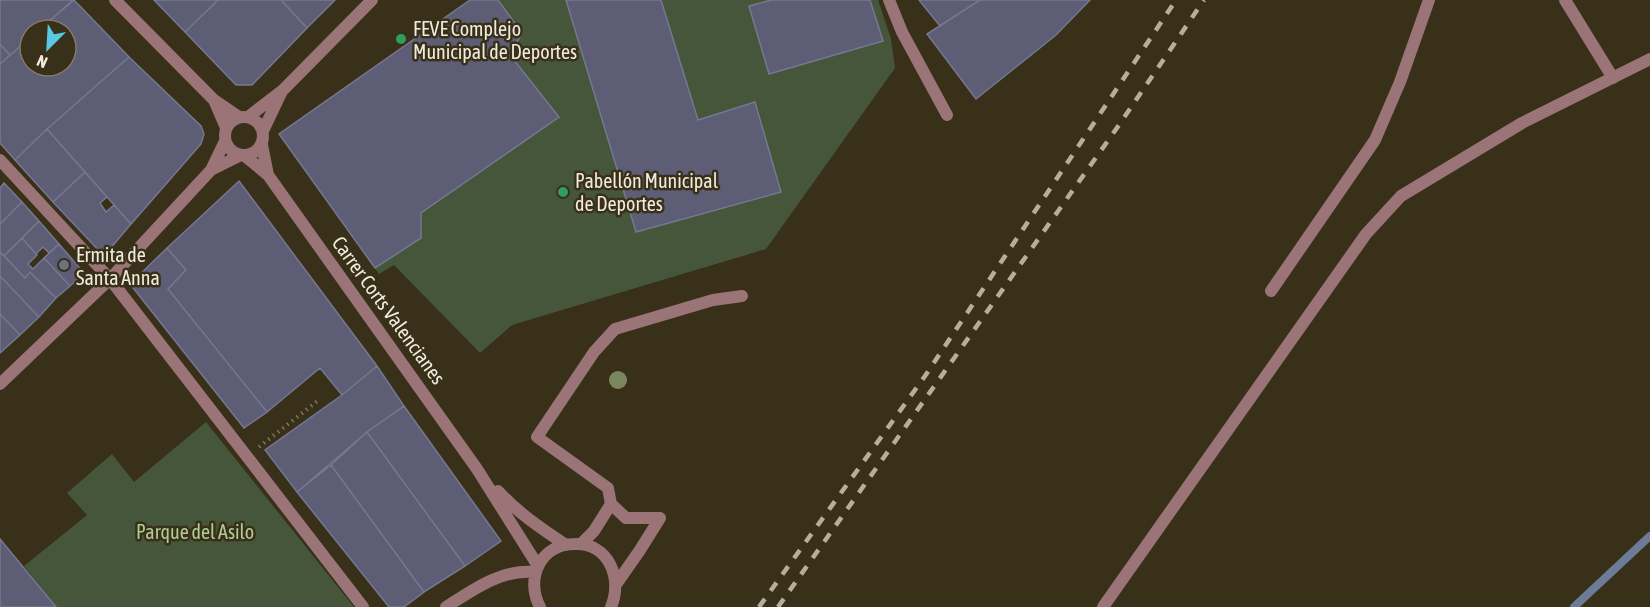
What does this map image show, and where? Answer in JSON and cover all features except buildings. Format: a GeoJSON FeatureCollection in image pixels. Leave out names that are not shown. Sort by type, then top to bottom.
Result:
{"type":"FeatureCollection","features":[{"type":"Feature","properties":{"kind":"street"},"geometry":{"type":"LineString","coordinates":[[115,0],[214,100],[258,122],[263,131]]}},
{"type":"Feature","properties":{"kind":"street"},"geometry":{"type":"LineString","coordinates":[[2,380],[110,279],[211,170],[229,123],[244,117],[283,90],[372,0]]}},
{"type":"Feature","properties":{"kind":"street"},"geometry":{"type":"LineString","coordinates":[[889,0],[902,32],[947,115]]}},
{"type":"Feature","properties":{"kind":"street"},"geometry":{"type":"LineString","coordinates":[[1271,291],[1375,140],[1400,82],[1429,0]]}},
{"type":"Feature","properties":{"kind":"street"},"geometry":{"type":"LineString","coordinates":[[1566,0],[1613,78]]}},
{"type":"Feature","properties":{"kind":"street"},"geometry":{"type":"LineString","coordinates":[[1103,607],[1366,234],[1401,196],[1522,123],[1650,60]]}},
{"type":"Feature","properties":{"kind":"street"},"geometry":{"type":"LineString","coordinates":[[211,170],[255,153],[262,144],[263,131],[283,90]]}},
{"type":"Feature","properties":{"kind":"street"},"geometry":{"type":"LineString","coordinates":[[214,100],[231,151],[243,156]]}},
{"type":"Feature","properties":{"kind":"street","name":"Carrer Corts Valencianes"},"geometry":{"type":"LineString","coordinates":[[262,144],[268,175]]}},
{"type":"Feature","properties":{"kind":"street","name":"Carrer Corts Valencianes"},"geometry":{"type":"LineString","coordinates":[[243,156],[268,175],[477,469],[522,537],[536,569]]}},
{"type":"Feature","properties":{"kind":"street"},"geometry":{"type":"LineString","coordinates":[[0,160],[110,279],[363,607]]}},
{"type":"Feature","properties":{"kind":"street"},"geometry":{"type":"LineString","coordinates":[[616,583],[660,518],[626,518],[611,504],[608,488],[537,437],[594,352],[615,328],[713,300],[742,296]]}},
{"type":"Feature","properties":{"kind":"street","name":"Carrer Corts Valencianes"},"geometry":{"type":"LineString","coordinates":[[477,469],[509,503],[566,545]]}},
{"type":"Feature","properties":{"kind":"street"},"geometry":{"type":"LineString","coordinates":[[581,544],[594,531],[611,504]]}},
{"type":"Feature","properties":{"kind":"street"},"geometry":{"type":"LineString","coordinates":[[540,607],[535,598],[533,585],[536,569],[545,556],[555,549],[566,545],[581,544],[594,548],[606,557],[613,569],[616,583],[611,607]]}},
{"type":"Feature","properties":{"kind":"street"},"geometry":{"type":"LineString","coordinates":[[446,607],[488,580],[536,569]]}},
{"type":"Feature","properties":{"kind":"path"},"geometry":{"type":"LineString","coordinates":[[247,456],[320,399]]}},
{"type":"Feature","properties":{"kind":"green space","name":"Pabellón Municipal de Deportes"},"geometry":{"type":"Polygon","coordinates":[[[470,0],[878,0],[891,39],[895,68],[766,249],[512,325],[480,353],[394,265],[379,274],[279,134],[470,0]]]}},
{"type":"Feature","properties":{"kind":"green space","name":"Parque del Asilo"},"geometry":{"type":"Polygon","coordinates":[[[206,422],[354,607],[56,607],[24,566],[87,515],[67,493],[112,454],[134,482],[206,422]]]}},
{"type":"Feature","properties":{"kind":"waterway"},"geometry":{"type":"LineString","coordinates":[[1574,607],[1650,536]]}},
{"type":"Feature","properties":{"kind":"railway"},"geometry":{"type":"LineString","coordinates":[[759,607],[925,376],[1176,0]]}},
{"type":"Feature","properties":{"kind":"railway"},"geometry":{"type":"LineString","coordinates":[[778,607],[1119,125],[1204,0]]}},
{"type":"Feature","properties":{"kind":"place","name":"FEVE Complejo Municipal de Deportes"},"geometry":{"type":"Point","coordinates":[401,39]}},
{"type":"Feature","properties":{"kind":"place","name":"Pabellón Municipal de Deportes"},"geometry":{"type":"Point","coordinates":[563,192]}},
{"type":"Feature","properties":{"kind":"place","name":"Ermita de Santa Anna"},"geometry":{"type":"Point","coordinates":[64,265]}}]}
